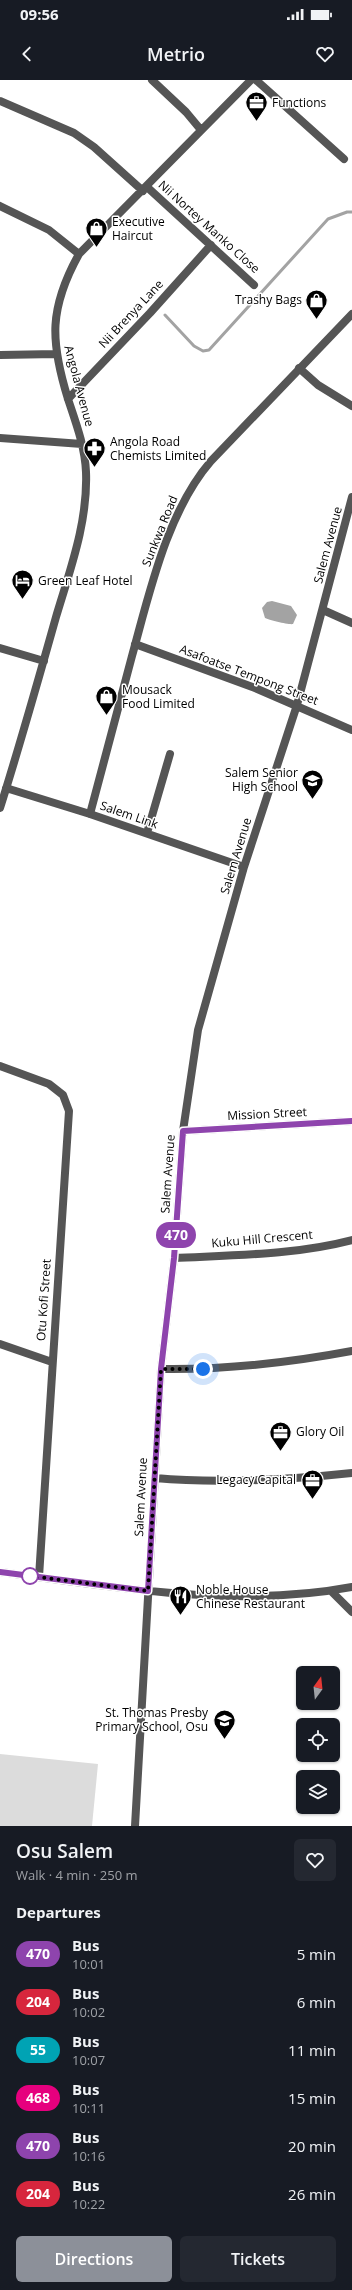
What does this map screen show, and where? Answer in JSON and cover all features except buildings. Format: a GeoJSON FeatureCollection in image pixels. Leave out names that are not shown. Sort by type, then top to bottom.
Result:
{"type":"FeatureCollection","features":[{"type":"Feature","properties":{"kind":"street"},"geometry":{"type":"LineString","coordinates":[[152,80],[186,112],[201,130]]}},
{"type":"Feature","properties":{"kind":"street","name":"Angola Avenue"},"geometry":{"type":"LineString","coordinates":[[0,808],[82,525],[86,472],[82,444],[56,354],[54,329],[57,308],[67,276],[80,254],[252,80]]}},
{"type":"Feature","properties":{"kind":"street"},"geometry":{"type":"LineString","coordinates":[[256,80],[344,159]]}},
{"type":"Feature","properties":{"kind":"street","name":"Nii Nortey Manko Close"},"geometry":{"type":"LineString","coordinates":[[0,101],[74,133],[94,147],[211,245],[254,285]]}},
{"type":"Feature","properties":{"kind":"street"},"geometry":{"type":"LineString","coordinates":[[0,206],[49,230],[80,254]]}},
{"type":"Feature","properties":{"kind":"street","name":"Nii Brenya Lane"},"geometry":{"type":"LineString","coordinates":[[68,399],[150,313],[211,245]]}},
{"type":"Feature","properties":{"kind":"street","name":"Sunkwa Road"},"geometry":{"type":"LineString","coordinates":[[90,814],[153,578],[194,484],[211,461],[352,314]]}},
{"type":"Feature","properties":{"kind":"street"},"geometry":{"type":"LineString","coordinates":[[0,355],[56,354]]}},
{"type":"Feature","properties":{"kind":"street"},"geometry":{"type":"LineString","coordinates":[[299,368],[318,385],[352,406]]}},
{"type":"Feature","properties":{"kind":"street"},"geometry":{"type":"LineString","coordinates":[[0,438],[82,444]]}},
{"type":"Feature","properties":{"kind":"street","name":"Salem Avenue"},"geometry":{"type":"LineString","coordinates":[[135,1826],[161,1369],[174,1258],[183,1131],[198,1030],[244,867],[297,705],[351,512],[352,497]]}},
{"type":"Feature","properties":{"kind":"street"},"geometry":{"type":"LineString","coordinates":[[323,610],[352,623]]}},
{"type":"Feature","properties":{"kind":"street","name":"Asafoatse Tempong Street"},"geometry":{"type":"LineString","coordinates":[[135,644],[297,705],[352,730]]}},
{"type":"Feature","properties":{"kind":"street"},"geometry":{"type":"LineString","coordinates":[[0,648],[44,660]]}},
{"type":"Feature","properties":{"kind":"street"},"geometry":{"type":"LineString","coordinates":[[147,834],[170,754]]}},
{"type":"Feature","properties":{"kind":"street","name":"Salem Link"},"geometry":{"type":"LineString","coordinates":[[6,788],[90,814],[244,867]]}},
{"type":"Feature","properties":{"kind":"street","name":"Otu Kofi Street"},"geometry":{"type":"LineString","coordinates":[[0,1066],[49,1084],[63,1095],[69,1110],[38,1577]]}},
{"type":"Feature","properties":{"kind":"street","name":"Mission Street"},"geometry":{"type":"LineString","coordinates":[[183,1131],[352,1121]]}},
{"type":"Feature","properties":{"kind":"street","name":"Kuku Hill Crescent"},"geometry":{"type":"LineString","coordinates":[[174,1258],[282,1251],[352,1240]]}},
{"type":"Feature","properties":{"kind":"street"},"geometry":{"type":"LineString","coordinates":[[0,1344],[52,1362]]}},
{"type":"Feature","properties":{"kind":"street"},"geometry":{"type":"LineString","coordinates":[[161,1369],[242,1367],[286,1363],[352,1351]]}},
{"type":"Feature","properties":{"kind":"street"},"geometry":{"type":"LineString","coordinates":[[155,1478],[192,1481],[240,1481],[295,1479],[352,1473]]}},
{"type":"Feature","properties":{"kind":"street"},"geometry":{"type":"LineString","coordinates":[[0,1572],[148,1591],[251,1596],[331,1591],[352,1587]]}},
{"type":"Feature","properties":{"kind":"street"},"geometry":{"type":"LineString","coordinates":[[331,1591],[352,1612]]}},
{"type":"Feature","properties":{"kind":"shaded area"},"geometry":{"type":"Polygon","coordinates":[[[272,601],[291,606],[297,615],[293,624],[265,618],[262,608],[267,602],[272,601]]]}},
{"type":"Feature","properties":{"kind":"shaded area"},"geometry":{"type":"Polygon","coordinates":[[[0,1754],[98,1764],[92,1826],[0,1826],[0,1754]]]}},
{"type":"Feature","properties":{"kind":"waterway"},"geometry":{"type":"LineString","coordinates":[[165,315],[194,346],[203,351],[209,350],[328,219],[347,212],[352,212]]}},
{"type":"Feature","properties":{"kind":"bus line","name":"470"},"geometry":{"type":"LineString","coordinates":[[0,1572],[148,1591],[161,1369],[174,1258],[183,1131],[352,1121]]}},
{"type":"Feature","properties":{"kind":"place","name":"Functions"},"geometry":{"type":"Point","coordinates":[257,122]}},
{"type":"Feature","properties":{"kind":"place","name":"Executive Haircut"},"geometry":{"type":"Point","coordinates":[96,248]}},
{"type":"Feature","properties":{"kind":"place","name":"Trashy Bags"},"geometry":{"type":"Point","coordinates":[317,320]}},
{"type":"Feature","properties":{"kind":"place","name":"Angola Road Chemists Limited"},"geometry":{"type":"Point","coordinates":[95,468]}},
{"type":"Feature","properties":{"kind":"place","name":"Green Leaf Hotel"},"geometry":{"type":"Point","coordinates":[23,600]}},
{"type":"Feature","properties":{"kind":"place","name":"Mousack Food Limited"},"geometry":{"type":"Point","coordinates":[106,716]}},
{"type":"Feature","properties":{"kind":"place","name":"Salem Senior High School"},"geometry":{"type":"Point","coordinates":[313,800]}},
{"type":"Feature","properties":{"kind":"place","name":"Glory Oil"},"geometry":{"type":"Point","coordinates":[280,1452]}},
{"type":"Feature","properties":{"kind":"place","name":"Legacy Capital"},"geometry":{"type":"Point","coordinates":[312,1500]}},
{"type":"Feature","properties":{"kind":"place","name":"Noble House Chinese Restaurant"},"geometry":{"type":"Point","coordinates":[181,1616]}},
{"type":"Feature","properties":{"kind":"place","name":"St. Thomas Presby Primary School, Osu"},"geometry":{"type":"Point","coordinates":[224,1740]}},
{"type":"Feature","properties":{"kind":"route"},"geometry":{"type":"LineString","coordinates":[[30,1576],[148,1591],[161,1369],[203,1369]]}}]}
